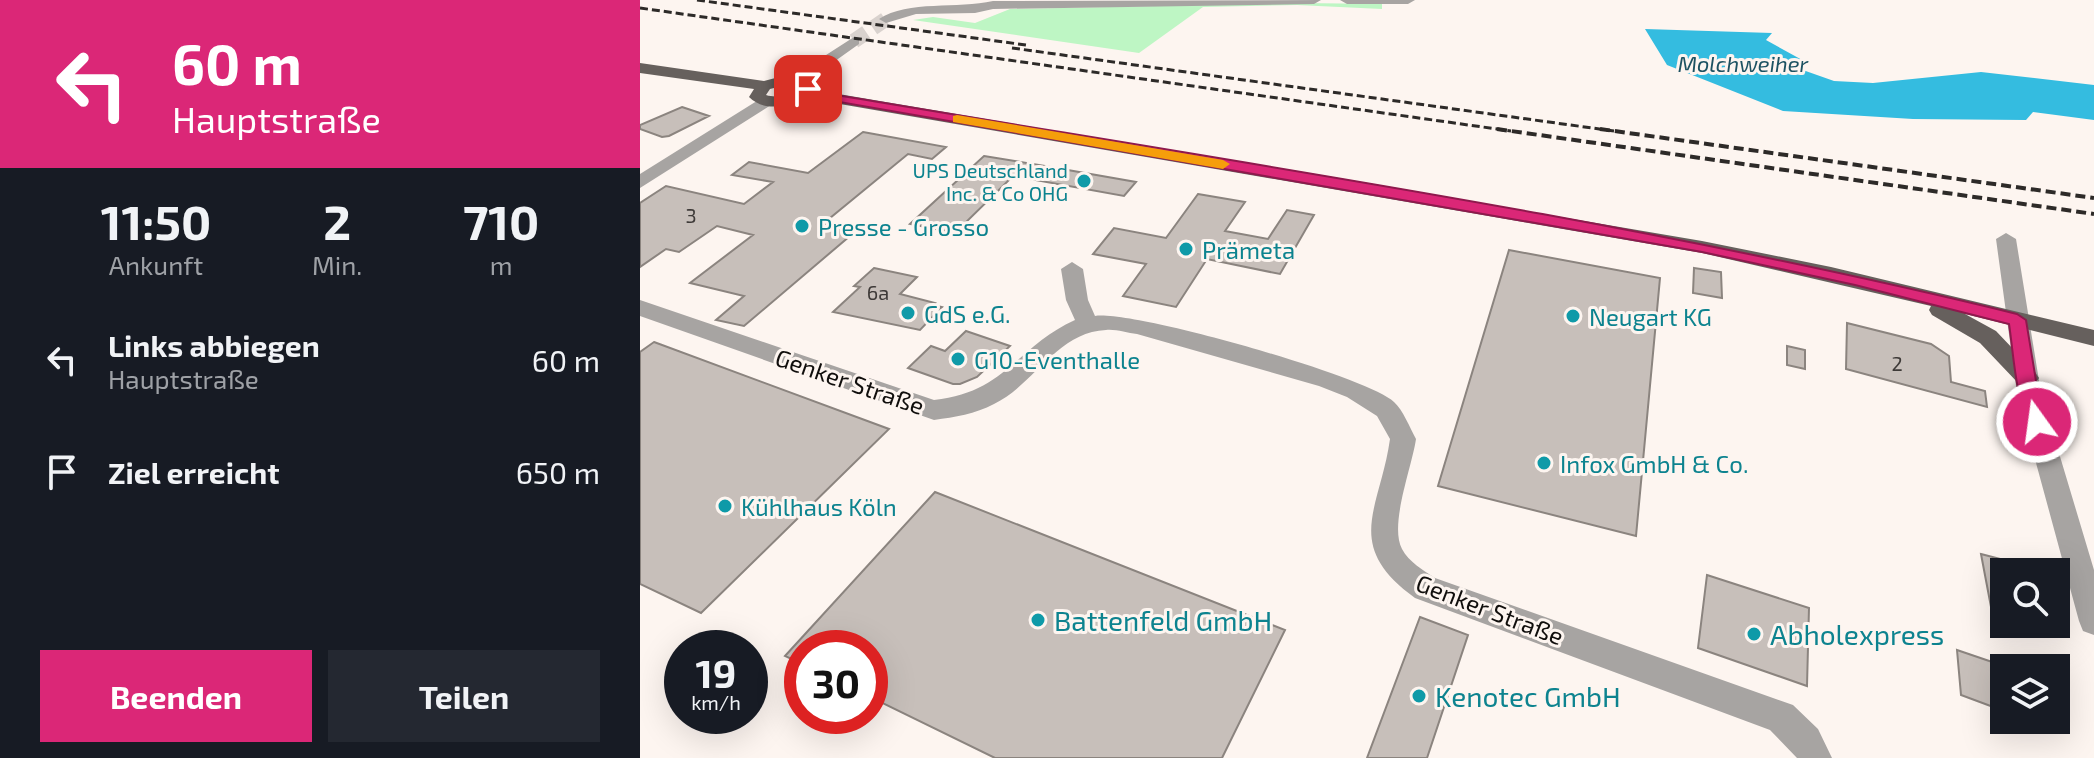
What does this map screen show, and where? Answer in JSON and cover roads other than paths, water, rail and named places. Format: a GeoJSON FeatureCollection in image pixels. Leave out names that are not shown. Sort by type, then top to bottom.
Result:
{"type":"FeatureCollection","features":[{"type":"Feature","properties":{"kind":"main road"},"geometry":{"type":"LineString","coordinates":[[640,68],[789,99],[802,86],[1702,247],[2094,338]]}},
{"type":"Feature","properties":{"kind":"main road"},"geometry":{"type":"LineString","coordinates":[[1902,291],[1973,327],[2027,378]]}},
{"type":"Feature","properties":{"kind":"street"},"geometry":{"type":"LineString","coordinates":[[886,19],[915,10],[983,9],[993,5],[1314,0]]}},
{"type":"Feature","properties":{"kind":"street"},"geometry":{"type":"LineString","coordinates":[[1347,0],[1408,0]]}},
{"type":"Feature","properties":{"kind":"street"},"geometry":{"type":"LineString","coordinates":[[802,86],[854,41]]}},
{"type":"Feature","properties":{"kind":"street"},"geometry":{"type":"LineString","coordinates":[[640,182],[764,94]]}},
{"type":"Feature","properties":{"kind":"street"},"geometry":{"type":"LineString","coordinates":[[2006,239],[2027,378],[2094,621]]}},
{"type":"Feature","properties":{"kind":"street"},"geometry":{"type":"LineString","coordinates":[[1072,269],[1077,300],[1088,325]]}},
{"type":"Feature","properties":{"kind":"street","name":"Genker Straße"},"geometry":{"type":"LineString","coordinates":[[640,308],[934,410],[965,408],[997,393],[1051,342],[1088,325],[1107,322],[1137,326],[1326,379],[1356,391],[1386,409],[1403,439],[1383,532],[1389,552],[1403,575],[1425,588],[1781,717],[1810,749]]}},
{"type":"Feature","properties":{"kind":"water","name":"Molchweiher"},"geometry":{"type":"Polygon","coordinates":[[[1645,29],[1772,33],[1766,40],[1804,61],[1800,69],[1834,81],[1873,83],[1981,72],[2094,85],[2094,120],[2033,112],[2026,120],[1913,119],[1783,111],[1667,65],[1645,29]]]}},
{"type":"Feature","properties":{"kind":"tunnel"},"geometry":{"type":"LineString","coordinates":[[854,41],[886,19]]}},
{"type":"Feature","properties":{"kind":"railway"},"geometry":{"type":"LineString","coordinates":[[697,0],[1026,45]]}},
{"type":"Feature","properties":{"kind":"railway"},"geometry":{"type":"LineString","coordinates":[[640,8],[1511,131]]}},
{"type":"Feature","properties":{"kind":"railway"},"geometry":{"type":"LineString","coordinates":[[1012,48],[1614,131]]}},
{"type":"Feature","properties":{"kind":"railway"},"geometry":{"type":"LineString","coordinates":[[1497,129],[2094,214]]}},
{"type":"Feature","properties":{"kind":"railway"},"geometry":{"type":"LineString","coordinates":[[1600,129],[2094,198]]}},
{"type":"Feature","properties":{"kind":"place","name":"UPS Deutschland Inc. & Co OHG"},"geometry":{"type":"Point","coordinates":[1084,181]}},
{"type":"Feature","properties":{"kind":"place","name":"Presse - Grosso"},"geometry":{"type":"Point","coordinates":[802,226]}},
{"type":"Feature","properties":{"kind":"place","name":"Prämeta"},"geometry":{"type":"Point","coordinates":[1186,249]}},
{"type":"Feature","properties":{"kind":"place","name":"GdS e.G."},"geometry":{"type":"Point","coordinates":[908,313]}},
{"type":"Feature","properties":{"kind":"place","name":"Neugart KG"},"geometry":{"type":"Point","coordinates":[1573,316]}},
{"type":"Feature","properties":{"kind":"place","name":"G10-Eventhalle"},"geometry":{"type":"Point","coordinates":[958,359]}},
{"type":"Feature","properties":{"kind":"place","name":"Infox GmbH & Co."},"geometry":{"type":"Point","coordinates":[1544,463]}},
{"type":"Feature","properties":{"kind":"place","name":"Kühlhaus Köln"},"geometry":{"type":"Point","coordinates":[725,506]}},
{"type":"Feature","properties":{"kind":"place","name":"Battenfeld GmbH"},"geometry":{"type":"Point","coordinates":[1038,620]}},
{"type":"Feature","properties":{"kind":"place","name":"Abholexpress"},"geometry":{"type":"Point","coordinates":[1754,634]}},
{"type":"Feature","properties":{"kind":"place","name":"Kenotec GmbH"},"geometry":{"type":"Point","coordinates":[1419,696]}}]}
